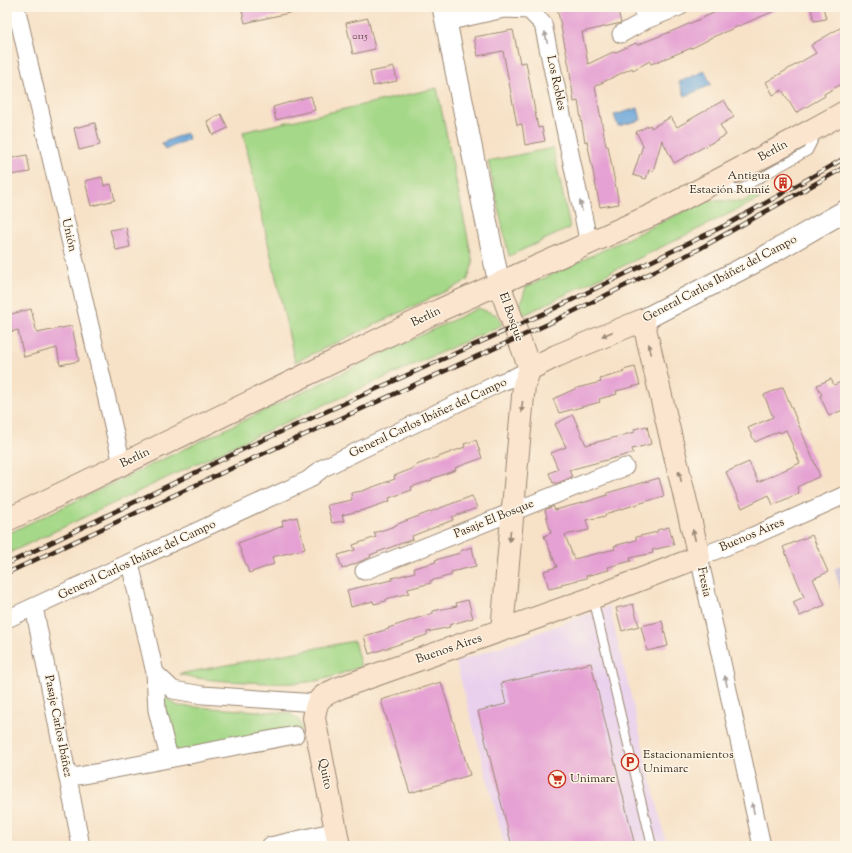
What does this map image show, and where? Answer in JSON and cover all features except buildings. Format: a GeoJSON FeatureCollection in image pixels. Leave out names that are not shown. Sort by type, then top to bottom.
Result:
{"type":"FeatureCollection","features":[{"type":"Feature","properties":{"kind":"main road","name":"Berlín"},"geometry":{"type":"LineString","coordinates":[[7,520],[440,310],[652,215],[845,112]]}},
{"type":"Feature","properties":{"kind":"main road","name":"El Bosque"},"geometry":{"type":"LineString","coordinates":[[499,284],[530,369]]}},
{"type":"Feature","properties":{"kind":"main road","name":"General Carlos Ibáñez del Campo"},"geometry":{"type":"LineString","coordinates":[[530,369],[563,353],[643,320]]}},
{"type":"Feature","properties":{"kind":"main road","name":"Fresia"},"geometry":{"type":"LineString","coordinates":[[643,320],[699,558]]}},
{"type":"Feature","properties":{"kind":"main road"},"geometry":{"type":"LineString","coordinates":[[502,630],[524,385],[530,369]]}},
{"type":"Feature","properties":{"kind":"main road","name":"Buenos Aires"},"geometry":{"type":"LineString","coordinates":[[316,703],[324,695],[339,688],[592,598],[699,558]]}},
{"type":"Feature","properties":{"kind":"main road","name":"Quito"},"geometry":{"type":"LineString","coordinates":[[316,703],[314,718],[337,839]]}},
{"type":"Feature","properties":{"kind":"street","name":"Unión"},"geometry":{"type":"LineString","coordinates":[[16,7],[122,464]]}},
{"type":"Feature","properties":{"kind":"street"},"geometry":{"type":"LineString","coordinates":[[621,34],[644,14],[679,7]]}},
{"type":"Feature","properties":{"kind":"street","name":"Los Robles"},"geometry":{"type":"LineString","coordinates":[[445,15],[530,8],[544,24],[589,244]]}},
{"type":"Feature","properties":{"kind":"street","name":"El Bosque"},"geometry":{"type":"LineString","coordinates":[[445,15],[499,284]]}},
{"type":"Feature","properties":{"kind":"street","name":"General Carlos Ibáñez del Campo"},"geometry":{"type":"LineString","coordinates":[[643,320],[759,260],[845,211]]}},
{"type":"Feature","properties":{"kind":"street","name":"General Carlos Ibáñez del Campo"},"geometry":{"type":"LineString","coordinates":[[7,619],[308,480],[323,468],[530,369]]}},
{"type":"Feature","properties":{"kind":"street","name":"Pasaje El Bosque"},"geometry":{"type":"LineString","coordinates":[[364,571],[625,467]]}},
{"type":"Feature","properties":{"kind":"street","name":"Buenos Aires"},"geometry":{"type":"LineString","coordinates":[[699,558],[845,495]]}},
{"type":"Feature","properties":{"kind":"street","name":"Fresia"},"geometry":{"type":"LineString","coordinates":[[699,558],[762,846]]}},
{"type":"Feature","properties":{"kind":"street"},"geometry":{"type":"LineString","coordinates":[[130,563],[155,673],[157,710],[169,758]]}},
{"type":"Feature","properties":{"kind":"street","name":"Pasaje Carlos Ibáñez"},"geometry":{"type":"LineString","coordinates":[[34,607],[81,846]]}},
{"type":"Feature","properties":{"kind":"street"},"geometry":{"type":"LineString","coordinates":[[155,673],[173,690],[203,695],[316,703]]}},
{"type":"Feature","properties":{"kind":"street"},"geometry":{"type":"LineString","coordinates":[[68,778],[295,735]]}},
{"type":"Feature","properties":{"kind":"street"},"geometry":{"type":"LineString","coordinates":[[270,846],[337,839]]}},
{"type":"Feature","properties":{"kind":"lane"},"geometry":{"type":"LineString","coordinates":[[592,598],[652,846]]}},
{"type":"Feature","properties":{"kind":"shaded area"},"geometry":{"type":"Polygon","coordinates":[[[845,564],[845,603],[834,569],[845,564]]]}},
{"type":"Feature","properties":{"kind":"shaded area"},"geometry":{"type":"Polygon","coordinates":[[[609,606],[667,846],[505,846],[456,662],[609,606]]]}},
{"type":"Feature","properties":{"kind":"green space"},"geometry":{"type":"Polygon","coordinates":[[[437,88],[473,263],[467,281],[295,362],[243,132],[437,88]]]}},
{"type":"Feature","properties":{"kind":"green space"},"geometry":{"type":"Polygon","coordinates":[[[553,148],[570,228],[509,256],[488,161],[553,148]]]}},
{"type":"Feature","properties":{"kind":"green space"},"geometry":{"type":"Polygon","coordinates":[[[763,191],[765,196],[524,315],[520,306],[526,287],[708,200],[742,202],[763,191]]]}},
{"type":"Feature","properties":{"kind":"green space"},"geometry":{"type":"Polygon","coordinates":[[[478,308],[497,315],[502,325],[242,442],[7,554],[7,534],[478,308]]]}},
{"type":"Feature","properties":{"kind":"green space"},"geometry":{"type":"Polygon","coordinates":[[[354,641],[361,667],[311,682],[264,683],[212,680],[179,674],[354,641]]]}},
{"type":"Feature","properties":{"kind":"green space"},"geometry":{"type":"Polygon","coordinates":[[[163,696],[178,706],[289,713],[299,720],[302,730],[176,754],[172,750],[163,696]]]}},
{"type":"Feature","properties":{"kind":"water"},"geometry":{"type":"Polygon","coordinates":[[[705,71],[711,85],[685,96],[679,82],[705,71]]]}},
{"type":"Feature","properties":{"kind":"water"},"geometry":{"type":"Polygon","coordinates":[[[638,108],[641,120],[618,126],[614,115],[638,108]]]}},
{"type":"Feature","properties":{"kind":"water"},"geometry":{"type":"Polygon","coordinates":[[[186,133],[189,139],[165,150],[162,143],[186,133]]]}},
{"type":"Feature","properties":{"kind":"railway"},"geometry":{"type":"LineString","coordinates":[[7,564],[254,444],[545,313],[730,223],[845,158]]}},
{"type":"Feature","properties":{"kind":"railway"},"geometry":{"type":"LineString","coordinates":[[7,573],[256,457],[548,324],[699,249],[845,167]]}},
{"type":"Feature","properties":{"kind":"place","name":"Antigua Estación Rumié"},"geometry":{"type":"Point","coordinates":[783,183]}},
{"type":"Feature","properties":{"kind":"place","name":"Estacionamientos Unimarc"},"geometry":{"type":"Point","coordinates":[630,762]}},
{"type":"Feature","properties":{"kind":"place","name":"Unimarc"},"geometry":{"type":"Point","coordinates":[557,779]}}]}
